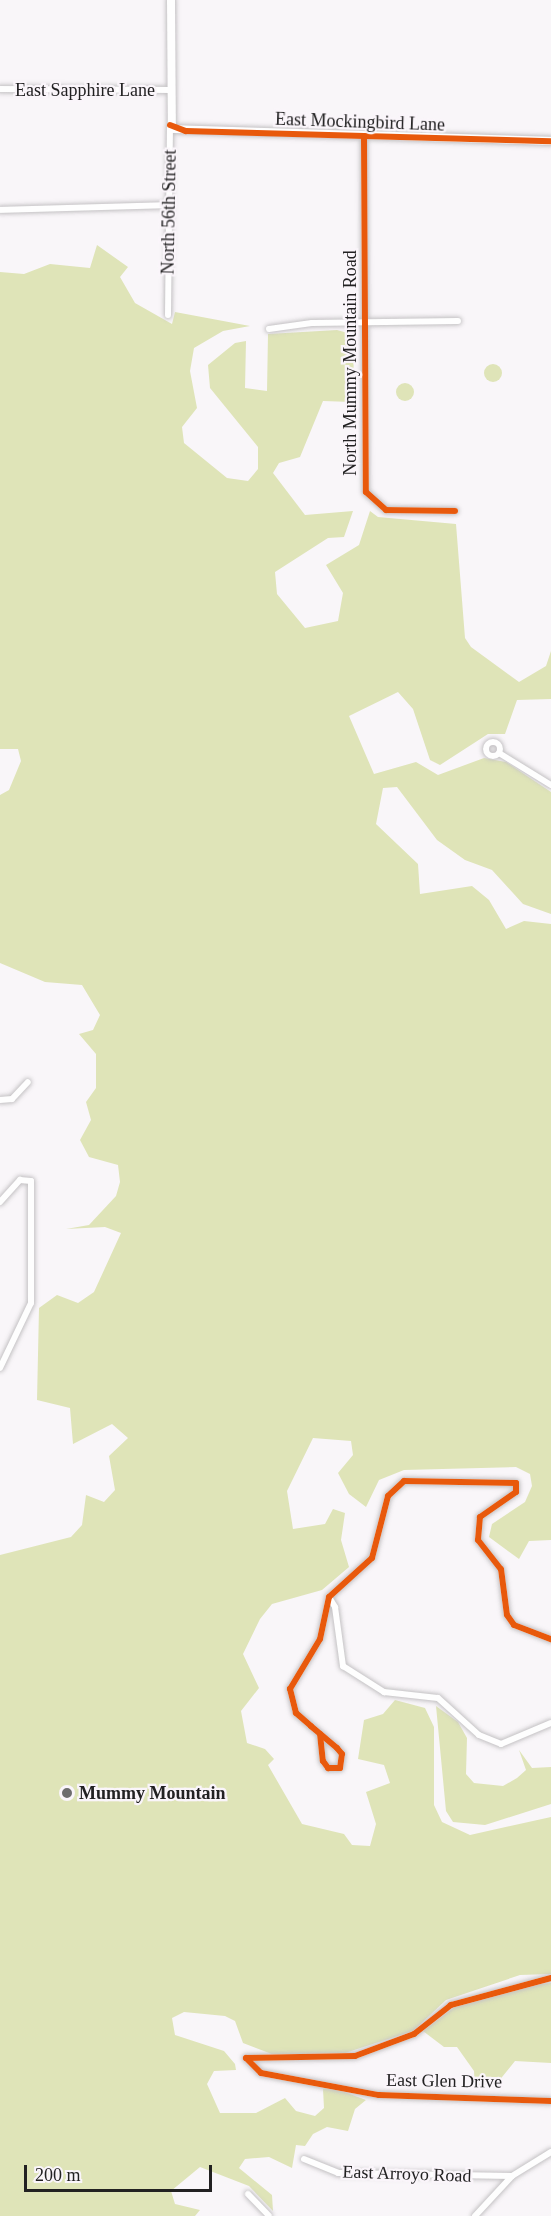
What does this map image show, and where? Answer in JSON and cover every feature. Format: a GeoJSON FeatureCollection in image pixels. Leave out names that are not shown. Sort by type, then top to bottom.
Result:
{"type":"FeatureCollection","features":[{"type":"Feature","properties":{"kind":"street","name":"North 56th Street"},"geometry":{"type":"LineString","coordinates":[[168,315],[171,0]]}},
{"type":"Feature","properties":{"kind":"street","name":"East Sapphire Lane"},"geometry":{"type":"LineString","coordinates":[[0,89],[171,90]]}},
{"type":"Feature","properties":{"kind":"street","name":"East Mockingbird Lane"},"geometry":{"type":"LineString","coordinates":[[170,125],[186,131],[551,141]]}},
{"type":"Feature","properties":{"kind":"street","name":"North Mummy Mountain Road"},"geometry":{"type":"LineString","coordinates":[[364,137],[366,492],[386,510],[454,511]]}},
{"type":"Feature","properties":{"kind":"street"},"geometry":{"type":"LineString","coordinates":[[0,210],[169,206]]}},
{"type":"Feature","properties":{"kind":"street"},"geometry":{"type":"LineString","coordinates":[[269,328],[458,321]]}},
{"type":"Feature","properties":{"kind":"street"},"geometry":{"type":"LineString","coordinates":[[500,753],[551,785]]}},
{"type":"Feature","properties":{"kind":"street"},"geometry":{"type":"LineString","coordinates":[[0,1100],[20,1094],[28,1082]]}},
{"type":"Feature","properties":{"kind":"street"},"geometry":{"type":"LineString","coordinates":[[0,1202],[20,1180],[31,1181],[32,1303],[0,1368]]}},
{"type":"Feature","properties":{"kind":"street"},"geometry":{"type":"LineString","coordinates":[[320,1734],[323,1761],[328,1768],[340,1768],[342,1754],[320,1734],[296,1713],[290,1689],[320,1639],[329,1596],[372,1558],[388,1496],[399,1484],[419,1478],[512,1480],[516,1492],[484,1511],[478,1540],[501,1569],[507,1615],[514,1625],[551,1639]]}},
{"type":"Feature","properties":{"kind":"street"},"geometry":{"type":"LineString","coordinates":[[329,1596],[343,1666],[384,1692],[438,1698],[479,1735],[501,1744],[551,1722]]}},
{"type":"Feature","properties":{"kind":"street","name":"East Glen Drive"},"geometry":{"type":"LineString","coordinates":[[551,1978],[451,2005],[414,2034],[356,2056],[282,2061],[255,2056],[248,2062],[261,2073],[379,2096],[551,2102]]}},
{"type":"Feature","properties":{"kind":"street"},"geometry":{"type":"LineString","coordinates":[[475,2216],[512,2176],[551,2152]]}},
{"type":"Feature","properties":{"kind":"street","name":"East Arroyo Road"},"geometry":{"type":"LineString","coordinates":[[304,2159],[338,2173],[512,2176]]}},
{"type":"Feature","properties":{"kind":"street"},"geometry":{"type":"LineString","coordinates":[[249,2194],[269,2216]]}},
{"type":"Feature","properties":{"kind":"green space"},"geometry":{"type":"Polygon","coordinates":[[[97,245],[128,267],[120,277],[135,303],[172,324],[175,312],[250,326],[223,331],[194,348],[190,371],[197,408],[182,427],[184,443],[227,478],[248,481],[258,469],[258,447],[210,388],[208,365],[235,343],[246,341],[245,388],[267,391],[268,334],[337,330],[355,335],[352,402],[323,401],[300,457],[279,463],[273,473],[305,515],[353,511],[344,537],[328,538],[275,572],[277,594],[305,628],[338,621],[343,593],[326,565],[359,545],[370,511],[378,517],[456,524],[465,638],[471,647],[519,682],[546,666],[551,651],[551,699],[517,700],[505,734],[488,734],[440,765],[430,760],[413,709],[398,692],[349,716],[374,774],[416,762],[438,775],[484,758],[506,762],[551,792],[551,914],[523,904],[492,870],[465,860],[437,840],[397,787],[383,788],[376,824],[418,864],[420,894],[472,886],[489,900],[506,929],[524,921],[551,924],[551,1540],[529,1541],[519,1559],[489,1537],[492,1524],[525,1502],[532,1486],[530,1474],[516,1467],[404,1470],[379,1480],[366,1507],[349,1494],[338,1473],[353,1455],[351,1441],[313,1438],[287,1491],[293,1529],[325,1524],[333,1509],[345,1513],[341,1540],[349,1567],[322,1590],[272,1604],[260,1619],[243,1654],[259,1688],[241,1711],[247,1743],[265,1749],[274,1759],[268,1765],[302,1824],[344,1834],[352,1845],[370,1846],[376,1824],[366,1792],[390,1783],[384,1765],[358,1759],[364,1720],[383,1714],[395,1700],[425,1708],[434,1727],[434,1805],[442,1822],[470,1835],[551,1817],[551,1974],[520,1975],[446,2000],[413,2031],[345,2053],[277,2056],[243,2043],[235,2021],[225,2016],[184,2012],[172,2018],[175,2035],[224,2051],[235,2064],[236,2070],[214,2071],[207,2084],[220,2113],[256,2113],[285,2098],[296,2111],[315,2116],[324,2108],[323,2089],[331,2087],[366,2100],[355,2109],[348,2131],[327,2127],[313,2134],[305,2146],[296,2145],[292,2168],[269,2157],[245,2159],[239,2168],[272,2195],[273,2211],[249,2186],[200,2167],[171,2191],[175,2204],[200,2210],[195,2216],[0,2216],[0,1555],[71,1537],[82,1525],[86,1495],[104,1502],[115,1490],[109,1456],[128,1438],[112,1424],[73,1444],[70,1408],[37,1400],[39,1308],[57,1295],[78,1303],[94,1292],[121,1233],[105,1227],[66,1229],[89,1225],[116,1196],[120,1182],[118,1165],[89,1157],[80,1140],[91,1120],[86,1102],[96,1088],[96,1054],[79,1034],[93,1030],[100,1015],[82,985],[45,982],[0,963],[0,795],[9,790],[21,761],[18,749],[0,749],[0,272],[24,274],[50,264],[90,268],[97,245]]]}},
{"type":"Feature","properties":{"kind":"green space"},"geometry":{"type":"Polygon","coordinates":[[[493,364],[499,367],[502,373],[499,379],[493,382],[487,379],[484,373],[487,367],[493,364]]]}},
{"type":"Feature","properties":{"kind":"green space"},"geometry":{"type":"Polygon","coordinates":[[[405,383],[411,386],[414,392],[411,398],[405,401],[399,398],[396,392],[399,386],[405,383]]]}},
{"type":"Feature","properties":{"kind":"green space"},"geometry":{"type":"Polygon","coordinates":[[[436,1706],[458,1722],[467,1738],[466,1774],[474,1783],[503,1786],[517,1778],[526,1770],[519,1750],[532,1768],[551,1767],[551,1804],[485,1825],[453,1822],[446,1811],[436,1706]]]}},
{"type":"Feature","properties":{"kind":"green space"},"geometry":{"type":"Polygon","coordinates":[[[551,1983],[551,2063],[515,2061],[498,2082],[475,2089],[474,2071],[457,2047],[444,2047],[423,2031],[456,2006],[512,1987],[551,1983]]]}},
{"type":"Feature","properties":{"kind":"cycle path"},"geometry":{"type":"LineString","coordinates":[[170,125],[186,131],[551,141]]}},
{"type":"Feature","properties":{"kind":"cycle path"},"geometry":{"type":"LineString","coordinates":[[364,137],[366,492],[386,510],[455,511]]}},
{"type":"Feature","properties":{"kind":"cycle path"},"geometry":{"type":"LineString","coordinates":[[320,1734],[323,1761],[328,1768],[340,1768],[342,1754],[337,1748],[296,1713],[290,1689],[320,1639],[329,1597],[372,1558],[388,1496],[404,1481],[516,1483],[516,1492],[480,1517],[478,1540],[501,1569],[507,1615],[514,1625],[551,1639]]}},
{"type":"Feature","properties":{"kind":"cycle path"},"geometry":{"type":"LineString","coordinates":[[551,1978],[451,2005],[414,2034],[355,2056],[246,2058],[261,2073],[379,2095],[551,2101]]}},
{"type":"Feature","properties":{"kind":"place","name":"Mummy Mountain"},"geometry":{"type":"Point","coordinates":[67,1793]}}]}
